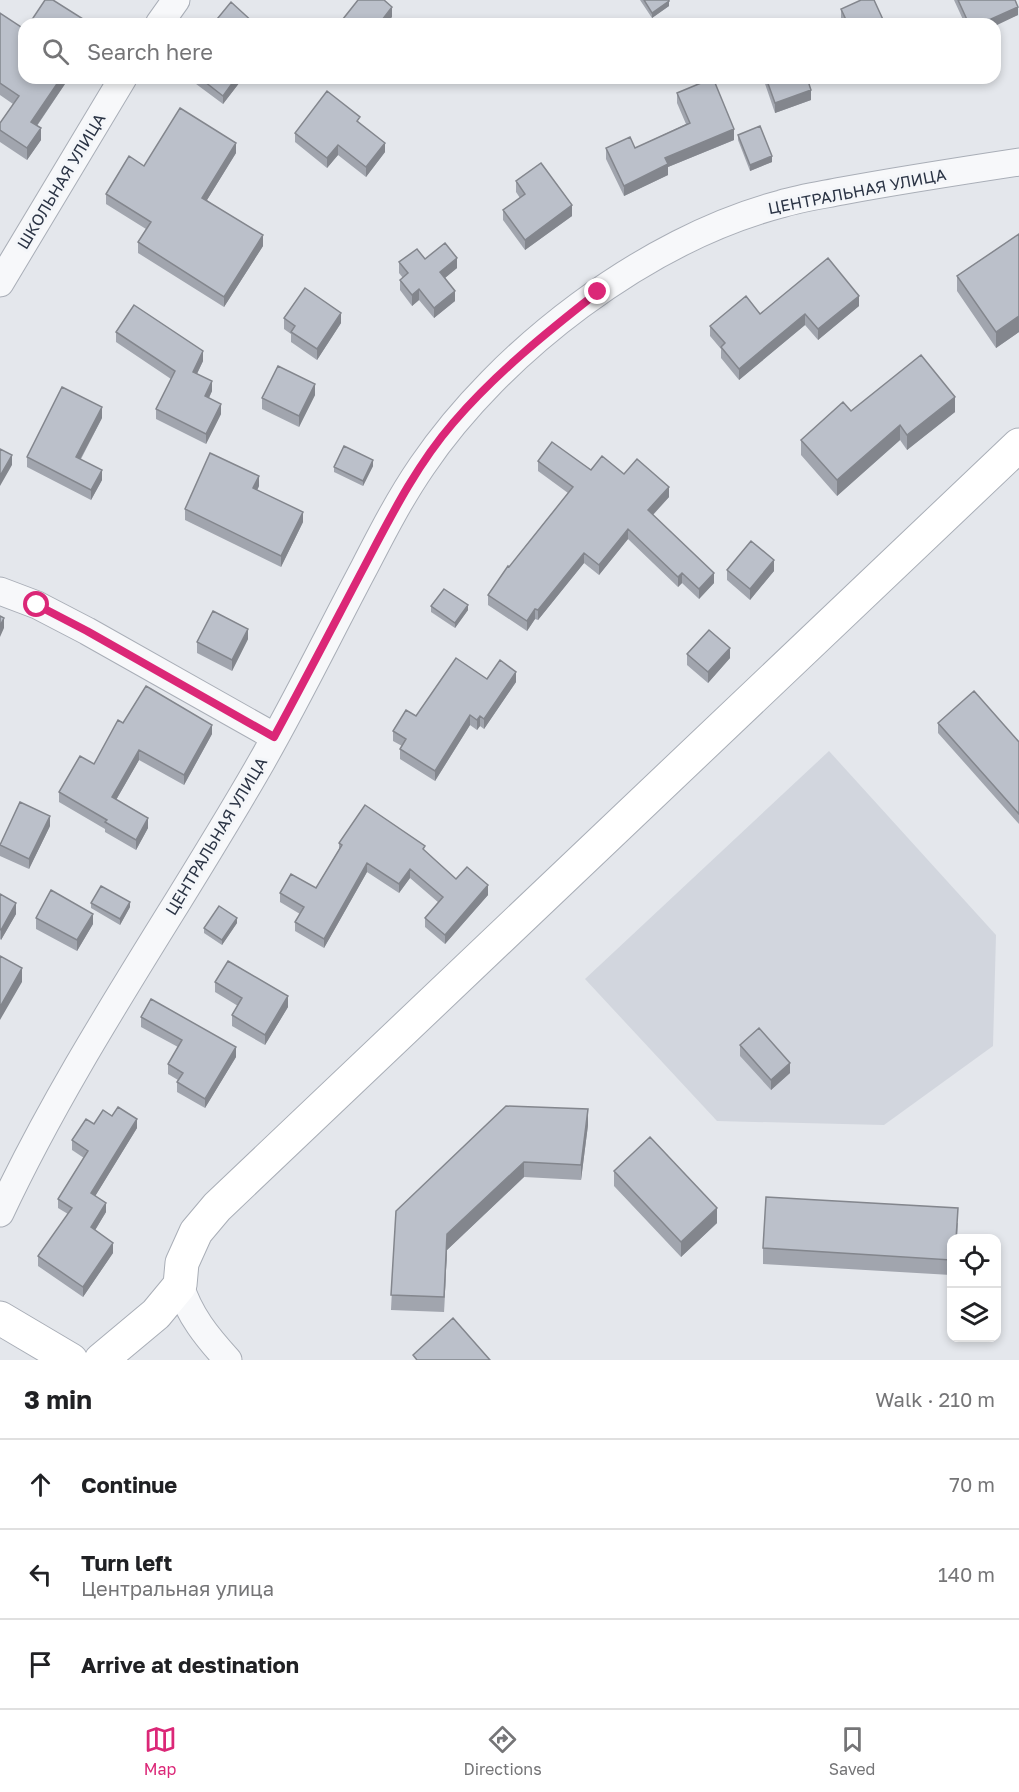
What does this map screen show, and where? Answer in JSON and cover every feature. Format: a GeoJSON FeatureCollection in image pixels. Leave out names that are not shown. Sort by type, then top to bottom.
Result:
{"type":"FeatureCollection","features":[{"type":"Feature","properties":{"kind":"street"},"geometry":{"type":"LineString","coordinates":[[163,18],[176,0]]}},
{"type":"Feature","properties":{"kind":"street","name":"ШКОЛЬНАЯ УЛИЦА"},"geometry":{"type":"LineString","coordinates":[[0,283],[119,84]]}},
{"type":"Feature","properties":{"kind":"street","name":"ЦЕНТРАЛЬНАЯ УЛИЦА"},"geometry":{"type":"LineString","coordinates":[[0,1213],[27,1155],[274,737],[388,522],[420,468],[452,424],[494,380],[541,336],[590,298],[656,256],[717,226],[780,204],[882,184],[1019,162]]}},
{"type":"Feature","properties":{"kind":"street"},"geometry":{"type":"LineString","coordinates":[[228,1360],[199,1326],[184,1301],[180,1286],[182,1263],[196,1232],[217,1207],[1019,445]]}},
{"type":"Feature","properties":{"kind":"street"},"geometry":{"type":"LineString","coordinates":[[0,591],[37,605],[87,631],[274,737]]}},
{"type":"Feature","properties":{"kind":"street"},"geometry":{"type":"LineString","coordinates":[[101,1360],[156,1314],[180,1286]]}},
{"type":"Feature","properties":{"kind":"street"},"geometry":{"type":"LineString","coordinates":[[0,1318],[71,1360]]}},
{"type":"Feature","properties":{"kind":"shaded area"},"geometry":{"type":"Polygon","coordinates":[[[829,751],[996,935],[993,1046],[884,1125],[717,1121],[585,979],[829,751]]]}},
{"type":"Feature","properties":{"kind":"building"},"geometry":{"type":"Polygon","coordinates":[[[45,0],[53,0],[82,18],[33,18],[45,0]]]}},
{"type":"Feature","properties":{"kind":"building"},"geometry":{"type":"Polygon","coordinates":[[[358,0],[384,0],[392,7],[384,18],[344,18],[358,0]]]}},
{"type":"Feature","properties":{"kind":"building"},"geometry":{"type":"Polygon","coordinates":[[[644,0],[669,0],[669,1],[652,13],[644,0]]]}},
{"type":"Feature","properties":{"kind":"building"},"geometry":{"type":"Polygon","coordinates":[[[861,0],[874,0],[882,18],[845,18],[841,9],[861,0]]]}},
{"type":"Feature","properties":{"kind":"building"},"geometry":{"type":"Polygon","coordinates":[[[958,0],[1015,0],[1018,7],[993,18],[966,18],[958,0]]]}},
{"type":"Feature","properties":{"kind":"building"},"geometry":{"type":"Polygon","coordinates":[[[231,2],[248,18],[218,18],[231,2]]]}},
{"type":"Feature","properties":{"kind":"building"},"geometry":{"type":"Polygon","coordinates":[[[0,13],[18,25],[18,84],[57,84],[31,122],[41,128],[27,148],[0,130],[0,123],[19,96],[0,83],[0,13]]]}},
{"type":"Feature","properties":{"kind":"building"},"geometry":{"type":"Polygon","coordinates":[[[208,84],[232,84],[223,96],[208,84]]]}},
{"type":"Feature","properties":{"kind":"building"},"geometry":{"type":"Polygon","coordinates":[[[699,84],[715,84],[734,129],[665,158],[668,164],[624,186],[606,148],[630,137],[635,148],[690,123],[677,93],[699,84]]]}},
{"type":"Feature","properties":{"kind":"building"},"geometry":{"type":"Polygon","coordinates":[[[768,84],[809,84],[811,90],[775,103],[768,84]]]}},
{"type":"Feature","properties":{"kind":"building"},"geometry":{"type":"Polygon","coordinates":[[[327,91],[360,117],[357,121],[385,143],[366,167],[338,145],[327,158],[295,133],[327,91]]]}},
{"type":"Feature","properties":{"kind":"building"},"geometry":{"type":"Polygon","coordinates":[[[180,108],[236,143],[202,198],[263,235],[224,297],[138,242],[151,222],[106,194],[129,156],[144,166],[180,108]]]}},
{"type":"Feature","properties":{"kind":"building"},"geometry":{"type":"Polygon","coordinates":[[[760,126],[772,156],[750,165],[738,135],[760,126]]]}},
{"type":"Feature","properties":{"kind":"building"},"geometry":{"type":"Polygon","coordinates":[[[541,163],[572,205],[525,240],[503,210],[525,194],[516,181],[541,163]]]}},
{"type":"Feature","properties":{"kind":"building"},"geometry":{"type":"Polygon","coordinates":[[[1019,234],[1019,316],[996,332],[957,276],[1019,234]]]}},
{"type":"Feature","properties":{"kind":"building"},"geometry":{"type":"Polygon","coordinates":[[[445,243],[457,258],[440,272],[455,291],[434,308],[419,289],[412,295],[400,280],[408,273],[399,262],[417,249],[425,259],[445,243]]]}},
{"type":"Feature","properties":{"kind":"building"},"geometry":{"type":"Polygon","coordinates":[[[828,258],[859,296],[818,329],[805,314],[739,369],[721,347],[725,343],[710,326],[746,296],[760,314],[828,258]]]}},
{"type":"Feature","properties":{"kind":"building"},"geometry":{"type":"Polygon","coordinates":[[[305,288],[341,313],[317,349],[291,332],[295,326],[284,318],[305,288]]]}},
{"type":"Feature","properties":{"kind":"building"},"geometry":{"type":"Polygon","coordinates":[[[134,305],[203,351],[193,372],[212,381],[205,396],[221,404],[206,434],[156,409],[175,371],[116,332],[134,305]]]}},
{"type":"Feature","properties":{"kind":"building"},"geometry":{"type":"Polygon","coordinates":[[[921,355],[955,397],[907,435],[900,425],[837,480],[801,440],[843,402],[851,411],[921,355]]]}},
{"type":"Feature","properties":{"kind":"building"},"geometry":{"type":"Polygon","coordinates":[[[278,366],[315,384],[299,416],[262,398],[278,366]]]}},
{"type":"Feature","properties":{"kind":"building"},"geometry":{"type":"Polygon","coordinates":[[[62,387],[102,407],[76,457],[102,470],[91,490],[27,457],[62,387]]]}},
{"type":"Feature","properties":{"kind":"building"},"geometry":{"type":"Polygon","coordinates":[[[552,442],[591,470],[602,456],[624,474],[637,459],[669,487],[648,510],[714,573],[699,589],[682,573],[678,577],[628,529],[599,565],[584,553],[527,621],[488,595],[508,566],[573,487],[538,461],[552,442]]]}},
{"type":"Feature","properties":{"kind":"building"},"geometry":{"type":"Polygon","coordinates":[[[344,446],[373,460],[363,481],[334,467],[344,446]]]}},
{"type":"Feature","properties":{"kind":"building"},"geometry":{"type":"Polygon","coordinates":[[[0,449],[12,455],[0,476],[0,449]]]}},
{"type":"Feature","properties":{"kind":"building"},"geometry":{"type":"Polygon","coordinates":[[[210,453],[259,476],[253,488],[303,512],[281,556],[185,509],[210,453]]]}},
{"type":"Feature","properties":{"kind":"building"},"geometry":{"type":"Polygon","coordinates":[[[751,541],[774,560],[750,589],[727,570],[751,541]]]}},
{"type":"Feature","properties":{"kind":"building"},"geometry":{"type":"Polygon","coordinates":[[[444,589],[468,605],[455,623],[431,606],[444,589]]]}},
{"type":"Feature","properties":{"kind":"building"},"geometry":{"type":"Polygon","coordinates":[[[213,611],[248,629],[232,660],[197,642],[213,611]]]}},
{"type":"Feature","properties":{"kind":"building"},"geometry":{"type":"Polygon","coordinates":[[[709,630],[730,648],[708,672],[687,654],[709,630]]]}},
{"type":"Feature","properties":{"kind":"building"},"geometry":{"type":"Polygon","coordinates":[[[456,658],[487,679],[500,660],[516,672],[484,719],[480,716],[477,720],[470,715],[435,771],[400,749],[406,739],[393,731],[406,710],[416,716],[456,658]]]}},
{"type":"Feature","properties":{"kind":"building"},"geometry":{"type":"Polygon","coordinates":[[[146,686],[212,725],[184,775],[139,750],[112,797],[148,818],[136,840],[59,792],[80,756],[94,764],[118,720],[123,723],[146,686]]]}},
{"type":"Feature","properties":{"kind":"building"},"geometry":{"type":"Polygon","coordinates":[[[974,691],[1019,742],[1019,814],[938,723],[974,691]]]}},
{"type":"Feature","properties":{"kind":"building"},"geometry":{"type":"Polygon","coordinates":[[[20,802],[50,816],[29,859],[0,845],[20,802]]]}},
{"type":"Feature","properties":{"kind":"building"},"geometry":{"type":"Polygon","coordinates":[[[365,805],[425,846],[423,849],[456,879],[467,867],[488,885],[445,935],[425,918],[443,897],[410,869],[399,884],[367,863],[324,939],[295,922],[304,907],[280,893],[291,874],[316,888],[342,845],[339,843],[365,805]]]}},
{"type":"Feature","properties":{"kind":"building"},"geometry":{"type":"Polygon","coordinates":[[[101,886],[130,902],[120,919],[91,903],[101,886]]]}},
{"type":"Feature","properties":{"kind":"building"},"geometry":{"type":"Polygon","coordinates":[[[51,890],[93,914],[77,940],[36,918],[51,890]]]}},
{"type":"Feature","properties":{"kind":"building"},"geometry":{"type":"Polygon","coordinates":[[[0,894],[16,903],[1,930],[0,929],[0,894]]]}},
{"type":"Feature","properties":{"kind":"building"},"geometry":{"type":"Polygon","coordinates":[[[219,906],[237,918],[222,940],[204,928],[219,906]]]}},
{"type":"Feature","properties":{"kind":"building"},"geometry":{"type":"Polygon","coordinates":[[[0,956],[22,968],[0,1007],[0,956]]]}},
{"type":"Feature","properties":{"kind":"building"},"geometry":{"type":"Polygon","coordinates":[[[228,961],[288,996],[265,1035],[232,1015],[242,998],[215,982],[228,961]]]}},
{"type":"Feature","properties":{"kind":"building"},"geometry":{"type":"Polygon","coordinates":[[[151,999],[236,1047],[205,1099],[177,1082],[183,1073],[168,1064],[182,1040],[141,1017],[151,999]]]}},
{"type":"Feature","properties":{"kind":"building"},"geometry":{"type":"Polygon","coordinates":[[[759,1028],[790,1063],[771,1080],[740,1045],[759,1028]]]}},
{"type":"Feature","properties":{"kind":"building"},"geometry":{"type":"Polygon","coordinates":[[[506,1106],[588,1109],[581,1165],[524,1162],[447,1234],[444,1297],[391,1295],[396,1211],[506,1106]]]}},
{"type":"Feature","properties":{"kind":"building"},"geometry":{"type":"Polygon","coordinates":[[[118,1107],[137,1119],[91,1193],[106,1203],[91,1227],[113,1243],[83,1287],[38,1256],[72,1208],[58,1199],[88,1151],[72,1140],[86,1119],[94,1124],[103,1110],[112,1116],[118,1107]]]}},
{"type":"Feature","properties":{"kind":"building"},"geometry":{"type":"Polygon","coordinates":[[[650,1137],[717,1208],[681,1242],[614,1171],[650,1137]]]}},
{"type":"Feature","properties":{"kind":"building"},"geometry":{"type":"Polygon","coordinates":[[[766,1197],[958,1208],[956,1234],[947,1234],[947,1260],[763,1248],[766,1197]]]}},
{"type":"Feature","properties":{"kind":"building"},"geometry":{"type":"Polygon","coordinates":[[[453,1318],[490,1360],[417,1360],[413,1355],[453,1318]]]}},
{"type":"Feature","properties":{"kind":"route"},"geometry":{"type":"LineString","coordinates":[[37,605],[274,737],[388,522],[420,468],[452,424],[541,336],[598,292]]}}]}
